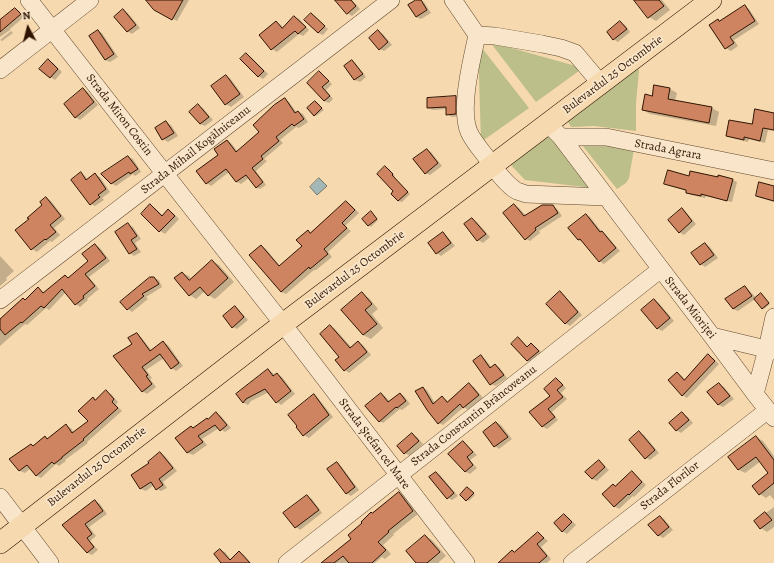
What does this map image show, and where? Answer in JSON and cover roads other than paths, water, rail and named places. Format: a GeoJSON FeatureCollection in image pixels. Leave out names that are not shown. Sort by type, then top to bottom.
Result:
{"type":"FeatureCollection","features":[{"type":"Feature","properties":{"kind":"main road","name":"Bulevardul 25 Octombrie"},"geometry":{"type":"LineString","coordinates":[[0,543],[283,324],[493,166],[554,130],[601,84],[711,0]]}},
{"type":"Feature","properties":{"kind":"street","name":"Strada Miron Costin"},"geometry":{"type":"LineString","coordinates":[[30,0],[283,324]]}},
{"type":"Feature","properties":{"kind":"street"},"geometry":{"type":"LineString","coordinates":[[0,70],[90,0]]}},
{"type":"Feature","properties":{"kind":"street","name":"Strada Mihail Kogălniceanu"},"geometry":{"type":"LineString","coordinates":[[0,300],[390,0]]}},
{"type":"Feature","properties":{"kind":"street"},"geometry":{"type":"LineString","coordinates":[[453,0],[477,35],[470,66],[466,98],[467,124],[474,141],[493,166],[511,187],[526,194],[606,197]]}},
{"type":"Feature","properties":{"kind":"street"},"geometry":{"type":"LineString","coordinates":[[477,35],[495,36],[542,44],[575,53],[601,84]]}},
{"type":"Feature","properties":{"kind":"street","name":"Strada Agrara"},"geometry":{"type":"LineString","coordinates":[[554,130],[606,137],[774,171]]}},
{"type":"Feature","properties":{"kind":"street","name":"Strada Mioriței"},"geometry":{"type":"LineString","coordinates":[[554,130],[771,414]]}},
{"type":"Feature","properties":{"kind":"street","name":"Strada Constantin Brâncoveanu"},"geometry":{"type":"LineString","coordinates":[[287,563],[661,269]]}},
{"type":"Feature","properties":{"kind":"street"},"geometry":{"type":"LineString","coordinates":[[755,394],[770,350],[774,317]]}},
{"type":"Feature","properties":{"kind":"street","name":"Strada Ștefan cel Mare"},"geometry":{"type":"LineString","coordinates":[[283,324],[466,563]]}},
{"type":"Feature","properties":{"kind":"street"},"geometry":{"type":"LineString","coordinates":[[712,336],[770,350]]}},
{"type":"Feature","properties":{"kind":"street","name":"Strada Florilor"},"geometry":{"type":"LineString","coordinates":[[572,563],[771,414]]}},
{"type":"Feature","properties":{"kind":"street"},"geometry":{"type":"LineString","coordinates":[[0,497],[50,563]]}}]}
